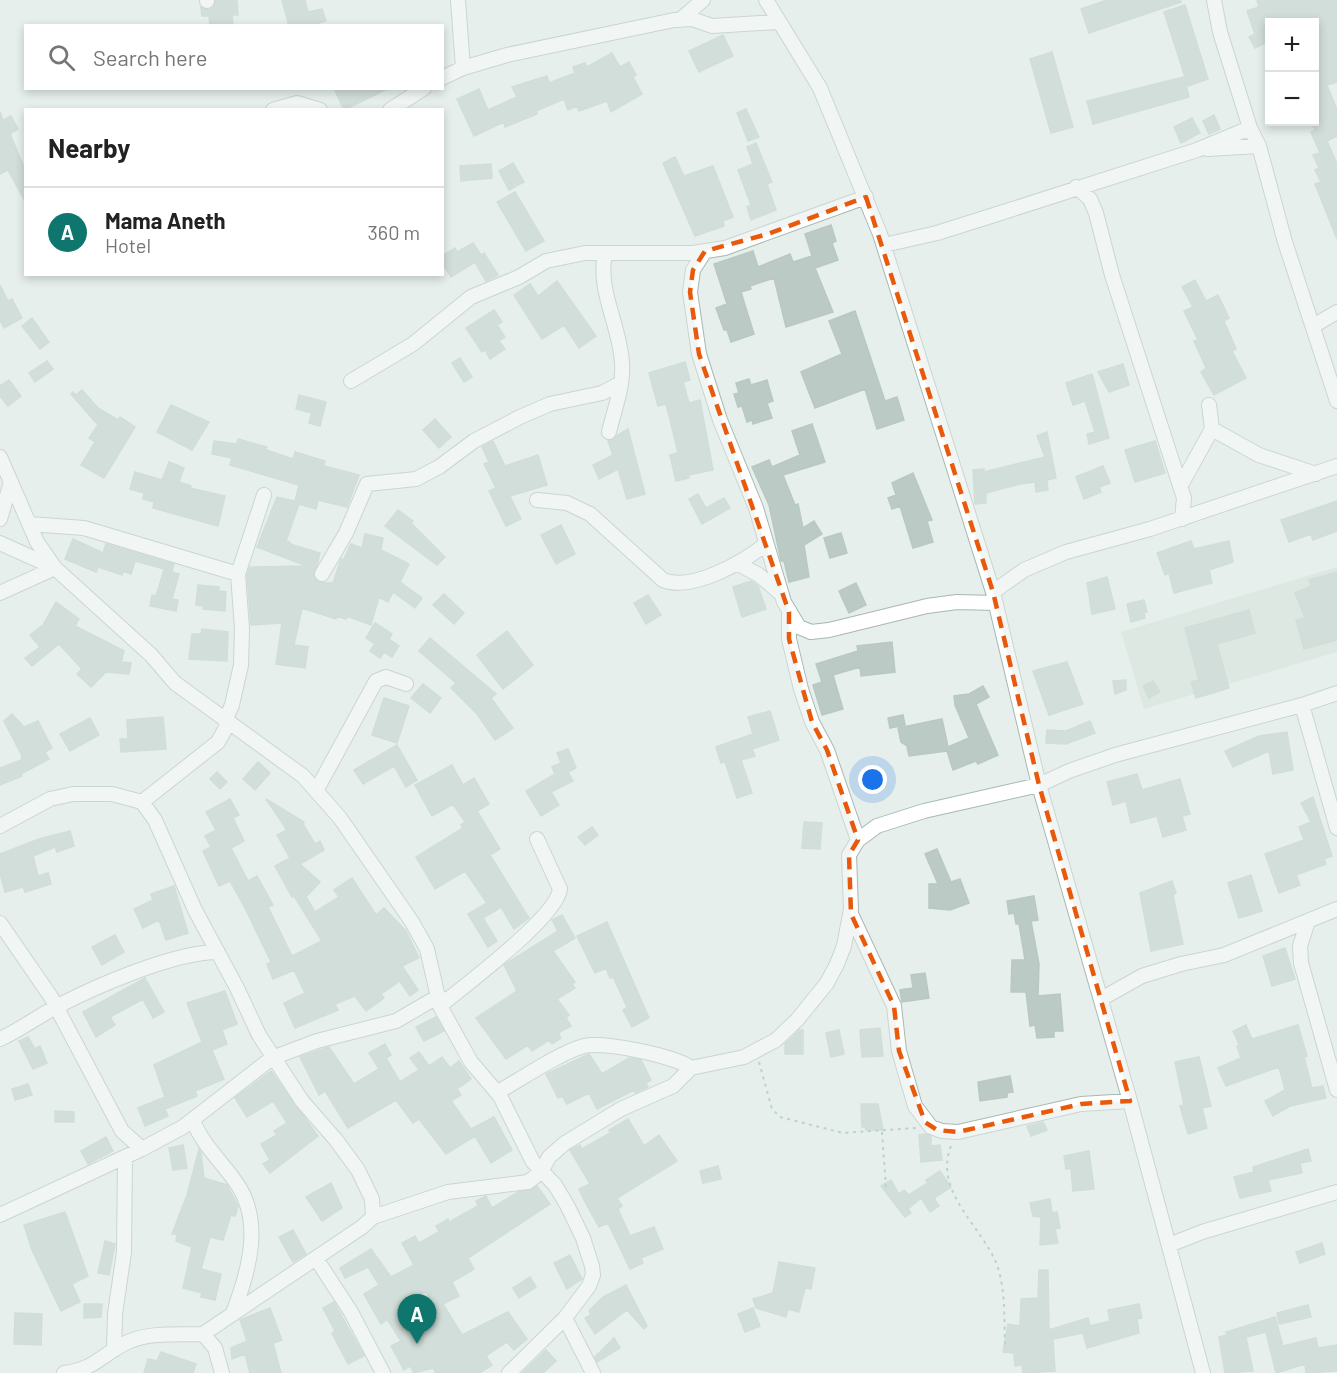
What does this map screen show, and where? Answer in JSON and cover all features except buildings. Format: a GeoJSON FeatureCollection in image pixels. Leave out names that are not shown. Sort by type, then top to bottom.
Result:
{"type":"FeatureCollection","features":[{"type":"Feature","properties":{"kind":"street"},"geometry":{"type":"LineString","coordinates":[[458,0],[464,68]]}},
{"type":"Feature","properties":{"kind":"street"},"geometry":{"type":"LineString","coordinates":[[680,20],[702,0]]}},
{"type":"Feature","properties":{"kind":"street"},"geometry":{"type":"LineString","coordinates":[[766,0],[820,88],[884,245],[994,597],[1039,785],[1130,1101],[1203,1373]]}},
{"type":"Feature","properties":{"kind":"street"},"geometry":{"type":"LineString","coordinates":[[1219,2],[1220,32],[1250,128],[1259,146],[1285,242],[1337,400]]}},
{"type":"Feature","properties":{"kind":"street"},"geometry":{"type":"LineString","coordinates":[[444,77],[464,68],[507,55],[680,20],[692,20],[712,26],[778,22]]}},
{"type":"Feature","properties":{"kind":"street"},"geometry":{"type":"LineString","coordinates":[[393,108],[421,90]]}},
{"type":"Feature","properties":{"kind":"street"},"geometry":{"type":"LineString","coordinates":[[280,108],[297,103],[313,108]]}},
{"type":"Feature","properties":{"kind":"street"},"geometry":{"type":"LineString","coordinates":[[884,245],[937,233],[1099,179],[1197,150],[1250,128]]}},
{"type":"Feature","properties":{"kind":"street"},"geometry":{"type":"LineString","coordinates":[[1197,150],[1259,146]]}},
{"type":"Feature","properties":{"kind":"street"},"geometry":{"type":"LineString","coordinates":[[1094,207],[1099,179]]}},
{"type":"Feature","properties":{"kind":"street"},"geometry":{"type":"LineString","coordinates":[[1077,187],[1084,192],[1094,207],[1112,275],[1184,498],[1182,519]]}},
{"type":"Feature","properties":{"kind":"street"},"geometry":{"type":"LineString","coordinates":[[351,381],[413,344],[471,297],[519,277],[546,261],[577,254],[705,251],[768,234],[866,197]]}},
{"type":"Feature","properties":{"kind":"street"},"geometry":{"type":"LineString","coordinates":[[705,251],[693,270],[690,292],[699,354],[720,420],[746,480],[782,595],[799,627],[811,632],[927,606],[994,597],[1024,570],[1066,552],[1182,519],[1337,466]]}},
{"type":"Feature","properties":{"kind":"street"},"geometry":{"type":"LineString","coordinates":[[605,253],[602,269],[603,285],[619,341],[622,362],[621,383],[609,432]]}},
{"type":"Feature","properties":{"kind":"street"},"geometry":{"type":"LineString","coordinates":[[1313,326],[1337,312]]}},
{"type":"Feature","properties":{"kind":"street"},"geometry":{"type":"LineString","coordinates":[[322,574],[346,533],[367,484],[416,479],[439,467],[455,453],[510,422],[550,404],[602,393],[621,383]]}},
{"type":"Feature","properties":{"kind":"street"},"geometry":{"type":"LineString","coordinates":[[1180,485],[1212,429],[1209,405]]}},
{"type":"Feature","properties":{"kind":"street"},"geometry":{"type":"LineString","coordinates":[[1212,429],[1258,455],[1316,474]]}},
{"type":"Feature","properties":{"kind":"street"},"geometry":{"type":"LineString","coordinates":[[0,457],[37,542],[56,568],[151,655],[175,683],[303,776],[340,818],[412,922],[427,949],[440,1001],[471,1062],[498,1092],[528,1154],[541,1172],[555,1185],[567,1205],[583,1238],[593,1273],[589,1286],[565,1318],[509,1373]]}},
{"type":"Feature","properties":{"kind":"street"},"geometry":{"type":"LineString","coordinates":[[0,519],[11,482]]}},
{"type":"Feature","properties":{"kind":"street"},"geometry":{"type":"LineString","coordinates":[[142,802],[218,742],[227,723],[241,665],[242,629],[238,574],[264,495]]}},
{"type":"Feature","properties":{"kind":"street"},"geometry":{"type":"LineString","coordinates":[[537,500],[567,503],[590,514],[663,580],[674,584],[718,573],[738,564],[766,544]]}},
{"type":"Feature","properties":{"kind":"street"},"geometry":{"type":"LineString","coordinates":[[29,524],[84,528],[238,574]]}},
{"type":"Feature","properties":{"kind":"street"},"geometry":{"type":"LineString","coordinates":[[0,543],[56,568]]}},
{"type":"Feature","properties":{"kind":"street"},"geometry":{"type":"LineString","coordinates":[[738,564],[759,575],[782,595]]}},
{"type":"Feature","properties":{"kind":"street"},"geometry":{"type":"LineString","coordinates":[[0,593],[56,568]]}},
{"type":"Feature","properties":{"kind":"street"},"geometry":{"type":"LineString","coordinates":[[789,612],[789,639],[801,689],[812,722],[827,750],[858,840]]}},
{"type":"Feature","properties":{"kind":"street"},"geometry":{"type":"LineString","coordinates":[[316,791],[376,681],[386,676],[406,684]]}},
{"type":"Feature","properties":{"kind":"street"},"geometry":{"type":"LineString","coordinates":[[64,1373],[89,1368],[133,1340],[149,1336],[203,1334],[317,1260],[373,1217],[448,1192],[528,1182],[541,1172],[553,1152],[565,1143],[621,1109],[673,1086],[691,1068],[756,1053],[786,1032],[827,983],[844,946],[851,914],[849,855],[858,840],[885,821],[1039,785],[1069,771],[1115,755],[1302,705],[1337,693]]}},
{"type":"Feature","properties":{"kind":"street"},"geometry":{"type":"LineString","coordinates":[[1302,705],[1337,828]]}},
{"type":"Feature","properties":{"kind":"street"},"geometry":{"type":"LineString","coordinates":[[0,826],[50,799],[66,795],[99,792],[142,802],[155,820],[195,910],[272,1058],[302,1101],[336,1140],[358,1170],[372,1199],[373,1217]]}},
{"type":"Feature","properties":{"kind":"street"},"geometry":{"type":"LineString","coordinates":[[0,1215],[142,1149],[193,1121],[272,1058],[317,1041],[396,1021],[440,1001],[532,927],[559,897],[560,889],[537,839]]}},
{"type":"Feature","properties":{"kind":"street"},"geometry":{"type":"LineString","coordinates":[[1101,999],[1142,976],[1181,963],[1224,955],[1337,909]]}},
{"type":"Feature","properties":{"kind":"street"},"geometry":{"type":"LineString","coordinates":[[851,914],[894,1006],[897,1041],[911,1094],[920,1115],[931,1127],[942,1131],[958,1132],[1081,1104],[1130,1101]]}},
{"type":"Feature","properties":{"kind":"street"},"geometry":{"type":"LineString","coordinates":[[1308,921],[1301,940],[1301,963],[1337,1090]]}},
{"type":"Feature","properties":{"kind":"street"},"geometry":{"type":"LineString","coordinates":[[0,923],[56,1007],[122,1131],[142,1149]]}},
{"type":"Feature","properties":{"kind":"street"},"geometry":{"type":"LineString","coordinates":[[0,1039],[83,993],[159,964],[192,954],[218,952]]}},
{"type":"Feature","properties":{"kind":"street"},"geometry":{"type":"LineString","coordinates":[[498,1092],[572,1051],[590,1045],[654,1053],[684,1062],[691,1068]]}},
{"type":"Feature","properties":{"kind":"street"},"geometry":{"type":"LineString","coordinates":[[193,1121],[200,1138],[235,1180],[247,1199],[249,1208],[250,1260],[233,1313]]}},
{"type":"Feature","properties":{"kind":"street"},"geometry":{"type":"LineString","coordinates":[[114,1350],[115,1314],[124,1252],[125,1157]]}},
{"type":"Feature","properties":{"kind":"street"},"geometry":{"type":"LineString","coordinates":[[1168,1245],[1202,1232],[1337,1192]]}},
{"type":"Feature","properties":{"kind":"street"},"geometry":{"type":"LineString","coordinates":[[317,1260],[356,1319],[383,1373]]}},
{"type":"Feature","properties":{"kind":"street"},"geometry":{"type":"LineString","coordinates":[[565,1318],[593,1373]]}},
{"type":"Feature","properties":{"kind":"street"},"geometry":{"type":"LineString","coordinates":[[203,1334],[215,1348],[222,1373]]}},
{"type":"Feature","properties":{"kind":"path"},"geometry":{"type":"LineString","coordinates":[[756,1053],[776,1114],[830,1131],[882,1132],[931,1127]]}},
{"type":"Feature","properties":{"kind":"path"},"geometry":{"type":"LineString","coordinates":[[882,1132],[886,1188]]}},
{"type":"Feature","properties":{"kind":"path"},"geometry":{"type":"LineString","coordinates":[[958,1132],[950,1148],[947,1171],[960,1206],[998,1267],[1005,1347]]}},
{"type":"Feature","properties":{"kind":"highlighted area"},"geometry":{"type":"Polygon","coordinates":[[[866,197],[993,592],[1039,785],[1130,1101],[1081,1104],[958,1132],[937,1130],[925,1122],[899,1051],[894,1006],[851,914],[849,855],[858,840],[827,750],[812,722],[789,639],[789,612],[699,354],[690,292],[693,270],[705,251],[768,234],[866,197]]]}},
{"type":"Feature","properties":{"kind":"shaded area"},"geometry":{"type":"Polygon","coordinates":[[[1337,567],[1337,652],[1144,709],[1121,632],[1337,567]]]}},
{"type":"Feature","properties":{"kind":"place","name":"Mama Aneth"},"geometry":{"type":"Point","coordinates":[417,1344]}}]}
